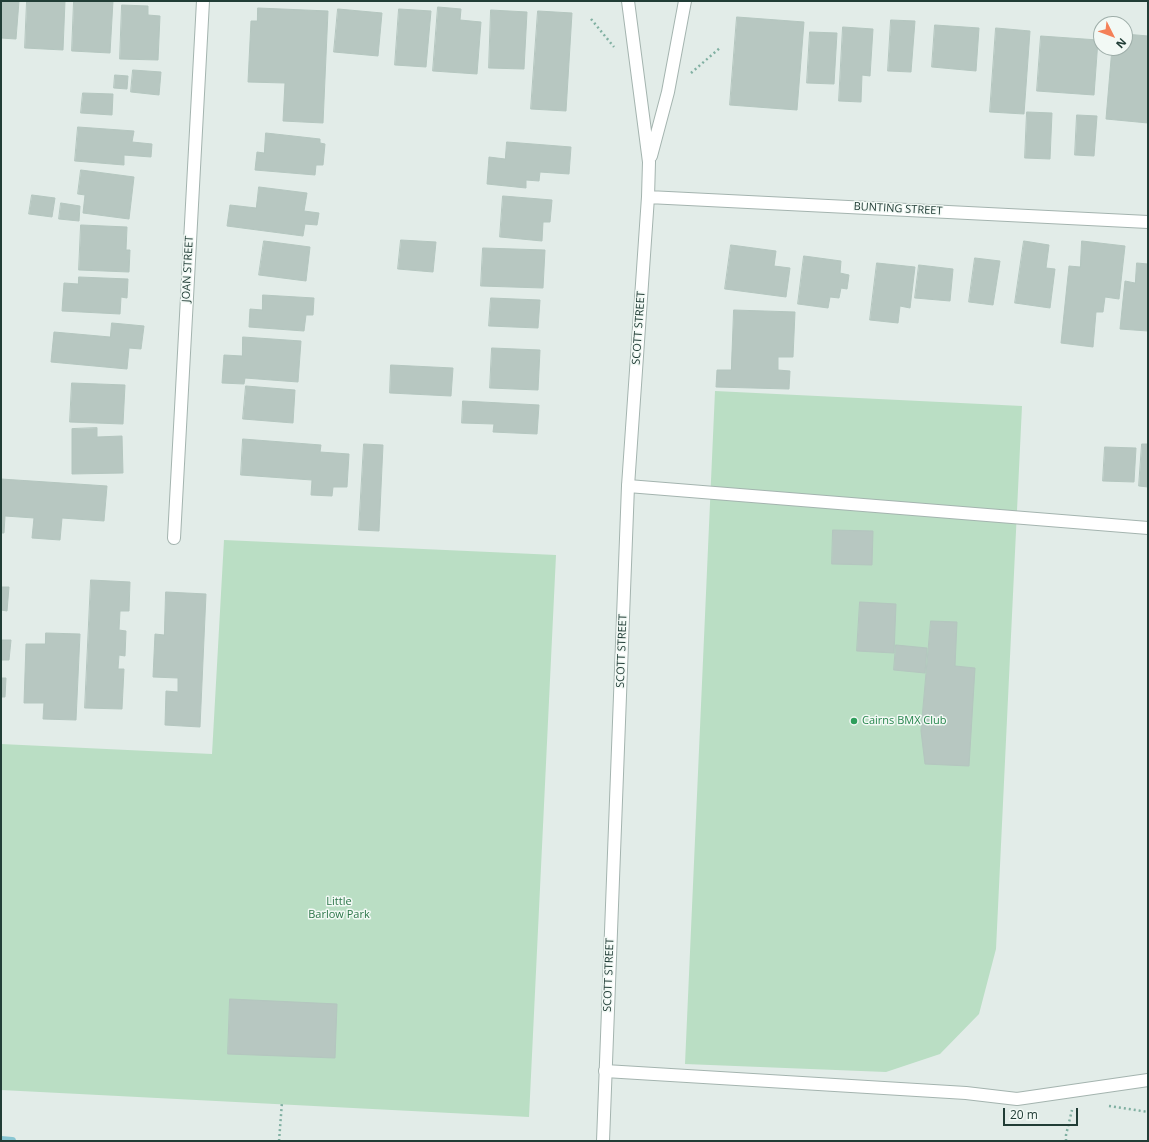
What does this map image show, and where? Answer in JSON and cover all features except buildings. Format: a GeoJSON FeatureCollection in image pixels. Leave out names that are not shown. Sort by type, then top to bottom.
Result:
{"type":"FeatureCollection","features":[{"type":"Feature","properties":{"kind":"street","name":"JOAN STREET"},"geometry":{"type":"LineString","coordinates":[[174,538],[203,1]]}},
{"type":"Feature","properties":{"kind":"street","name":"SCOTT STREET"},"geometry":{"type":"LineString","coordinates":[[603,1137],[628,486],[648,197],[649,162],[628,1]]}},
{"type":"Feature","properties":{"kind":"street","name":"SCOTT STREET"},"geometry":{"type":"LineString","coordinates":[[649,162],[668,92],[685,1]]}},
{"type":"Feature","properties":{"kind":"street","name":"BUNTING STREET"},"geometry":{"type":"LineString","coordinates":[[648,197],[1148,222]]}},
{"type":"Feature","properties":{"kind":"street"},"geometry":{"type":"LineString","coordinates":[[628,486],[1148,528]]}},
{"type":"Feature","properties":{"kind":"street"},"geometry":{"type":"LineString","coordinates":[[605,1071],[966,1093],[1017,1099],[1148,1080]]}},
{"type":"Feature","properties":{"kind":"path"},"geometry":{"type":"LineString","coordinates":[[668,92],[721,47]]}},
{"type":"Feature","properties":{"kind":"path"},"geometry":{"type":"LineString","coordinates":[[279,1141],[282,1102]]}},
{"type":"Feature","properties":{"kind":"path"},"geometry":{"type":"LineString","coordinates":[[1066,1141],[1072,1108]]}},
{"type":"Feature","properties":{"kind":"green space","name":"Cairns BMX Club"},"geometry":{"type":"Polygon","coordinates":[[[715,391],[1022,406],[996,949],[979,1014],[940,1054],[886,1072],[685,1064],[715,391]]]}},
{"type":"Feature","properties":{"kind":"green space","name":"Little Barlow Park"},"geometry":{"type":"Polygon","coordinates":[[[224,540],[556,555],[529,1117],[1,1090],[1,744],[212,754],[224,540]]]}},
{"type":"Feature","properties":{"kind":"waterway"},"geometry":{"type":"LineString","coordinates":[[1,1140],[12,1141]]}},
{"type":"Feature","properties":{"kind":"place","name":"Cairns BMX Club"},"geometry":{"type":"Point","coordinates":[854,721]}}]}
